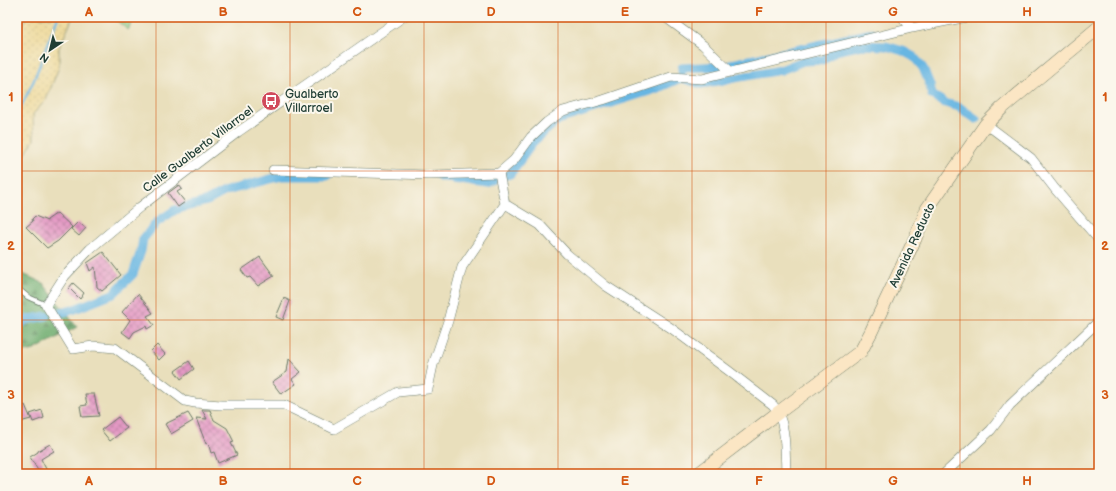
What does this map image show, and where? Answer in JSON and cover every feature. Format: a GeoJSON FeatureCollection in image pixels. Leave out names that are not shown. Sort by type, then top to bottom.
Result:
{"type":"FeatureCollection","features":[{"type":"Feature","properties":{"kind":"main road","name":"Avenida Reducto"},"geometry":{"type":"LineString","coordinates":[[698,474],[861,351],[915,239],[927,209],[986,124],[1002,108],[1099,27]]}},
{"type":"Feature","properties":{"kind":"street","name":"Calle Gualberto Villarroel"},"geometry":{"type":"LineString","coordinates":[[46,305],[64,277],[90,249],[140,207],[238,132],[403,17]]}},
{"type":"Feature","properties":{"kind":"street"},"geometry":{"type":"LineString","coordinates":[[665,17],[703,45],[731,72]]}},
{"type":"Feature","properties":{"kind":"street"},"geometry":{"type":"LineString","coordinates":[[902,17],[912,28]]}},
{"type":"Feature","properties":{"kind":"street"},"geometry":{"type":"LineString","coordinates":[[273,170],[429,175],[499,173],[514,160],[531,137],[547,122],[563,111],[603,100],[671,77],[702,79],[912,28],[967,17]]}},
{"type":"Feature","properties":{"kind":"street"},"geometry":{"type":"LineString","coordinates":[[986,124],[1031,158],[1055,189],[1099,240]]}},
{"type":"Feature","properties":{"kind":"street"},"geometry":{"type":"LineString","coordinates":[[46,305],[74,349],[93,346],[115,348],[185,401],[221,405],[284,405],[334,429],[398,392],[428,389],[433,364],[448,321],[462,267],[505,204],[499,173]]}},
{"type":"Feature","properties":{"kind":"street"},"geometry":{"type":"LineString","coordinates":[[505,204],[540,225],[567,254],[606,286],[671,328],[773,405],[779,412],[783,428],[786,474]]}},
{"type":"Feature","properties":{"kind":"street"},"geometry":{"type":"LineString","coordinates":[[944,474],[991,430],[1010,405],[1099,321]]}},
{"type":"Feature","properties":{"kind":"lane"},"geometry":{"type":"LineString","coordinates":[[17,288],[28,297],[46,305]]}},
{"type":"Feature","properties":{"kind":"green space"},"geometry":{"type":"Polygon","coordinates":[[[112,17],[136,17],[128,30],[112,17]]]}},
{"type":"Feature","properties":{"kind":"green space"},"geometry":{"type":"Polygon","coordinates":[[[17,270],[43,283],[77,327],[34,350],[17,354],[17,270]]]}},
{"type":"Feature","properties":{"kind":"sand"},"geometry":{"type":"Polygon","coordinates":[[[27,17],[73,17],[59,48],[59,67],[46,100],[33,114],[34,140],[17,168],[17,36],[27,17]]]}},
{"type":"Feature","properties":{"kind":"building"},"geometry":{"type":"Polygon","coordinates":[[[179,185],[182,189],[177,192],[185,202],[178,207],[168,193],[179,185]]]}},
{"type":"Feature","properties":{"kind":"building"},"geometry":{"type":"Polygon","coordinates":[[[57,213],[72,227],[58,241],[47,248],[26,227],[33,221],[32,219],[35,216],[47,221],[57,213]]]}},
{"type":"Feature","properties":{"kind":"building"},"geometry":{"type":"Polygon","coordinates":[[[78,222],[86,228],[79,236],[71,229],[78,222]]]}},
{"type":"Feature","properties":{"kind":"building"},"geometry":{"type":"Polygon","coordinates":[[[103,252],[121,275],[102,291],[97,287],[95,267],[90,271],[87,263],[103,252]]]}},
{"type":"Feature","properties":{"kind":"building"},"geometry":{"type":"Polygon","coordinates":[[[260,257],[274,276],[258,286],[250,277],[247,278],[241,270],[260,257]]]}},
{"type":"Feature","properties":{"kind":"building"},"geometry":{"type":"Polygon","coordinates":[[[73,283],[84,293],[80,299],[69,288],[73,283]]]}},
{"type":"Feature","properties":{"kind":"building"},"geometry":{"type":"Polygon","coordinates":[[[138,294],[153,313],[147,316],[154,325],[147,329],[146,326],[134,332],[130,338],[122,332],[130,320],[122,312],[138,294]]]}},
{"type":"Feature","properties":{"kind":"building"},"geometry":{"type":"Polygon","coordinates":[[[284,298],[290,301],[283,320],[276,317],[284,298]]]}},
{"type":"Feature","properties":{"kind":"building"},"geometry":{"type":"Polygon","coordinates":[[[157,345],[165,354],[159,360],[151,351],[157,345]]]}},
{"type":"Feature","properties":{"kind":"building"},"geometry":{"type":"Polygon","coordinates":[[[289,359],[301,372],[292,379],[296,384],[281,394],[272,382],[287,372],[289,359]]]}},
{"type":"Feature","properties":{"kind":"building"},"geometry":{"type":"Polygon","coordinates":[[[189,361],[194,369],[181,379],[175,371],[189,361]]]}},
{"type":"Feature","properties":{"kind":"building"},"geometry":{"type":"Polygon","coordinates":[[[85,394],[94,394],[99,416],[82,417],[80,406],[87,405],[85,394]]]}},
{"type":"Feature","properties":{"kind":"building"},"geometry":{"type":"Polygon","coordinates":[[[25,405],[31,419],[20,422],[17,414],[17,408],[25,405]]]}},
{"type":"Feature","properties":{"kind":"building"},"geometry":{"type":"Polygon","coordinates":[[[42,410],[44,418],[33,422],[30,414],[42,410]]]}},
{"type":"Feature","properties":{"kind":"building"},"geometry":{"type":"Polygon","coordinates":[[[202,410],[210,410],[214,420],[227,428],[234,442],[231,443],[237,455],[218,463],[214,452],[211,453],[208,443],[206,444],[196,418],[207,419],[202,410]]]}},
{"type":"Feature","properties":{"kind":"building"},"geometry":{"type":"Polygon","coordinates":[[[188,413],[193,421],[171,434],[165,424],[188,413]]]}},
{"type":"Feature","properties":{"kind":"building"},"geometry":{"type":"Polygon","coordinates":[[[118,417],[127,428],[110,441],[101,430],[118,417]]]}},
{"type":"Feature","properties":{"kind":"building"},"geometry":{"type":"Polygon","coordinates":[[[50,444],[54,451],[41,459],[47,471],[40,474],[30,457],[50,444]]]}},
{"type":"Feature","properties":{"kind":"waterway"},"geometry":{"type":"LineString","coordinates":[[17,115],[34,80],[58,17]]}},
{"type":"Feature","properties":{"kind":"waterway"},"geometry":{"type":"LineString","coordinates":[[732,64],[872,33]]}},
{"type":"Feature","properties":{"kind":"waterway"},"geometry":{"type":"LineString","coordinates":[[507,175],[510,174],[535,140],[558,120],[656,89],[681,78],[701,84],[781,70],[803,61],[823,60],[835,51],[862,45],[886,46],[903,51],[914,57],[923,68],[930,85],[932,95],[945,103],[959,107],[976,119]]}},
{"type":"Feature","properties":{"kind":"waterway"},"geometry":{"type":"LineString","coordinates":[[682,71],[682,68],[724,66]]}},
{"type":"Feature","properties":{"kind":"waterway"},"geometry":{"type":"LineString","coordinates":[[60,313],[72,310],[113,294],[133,274],[141,251],[143,239],[157,222],[175,210],[207,201],[226,191],[282,176],[327,176]]}},
{"type":"Feature","properties":{"kind":"waterway"},"geometry":{"type":"LineString","coordinates":[[440,177],[488,184],[494,181]]}},
{"type":"Feature","properties":{"kind":"waterway"},"geometry":{"type":"LineString","coordinates":[[17,327],[26,320],[46,316]]}},
{"type":"Feature","properties":{"kind":"place","name":"Gualberto Villarroel"},"geometry":{"type":"Point","coordinates":[271,101]}}]}
